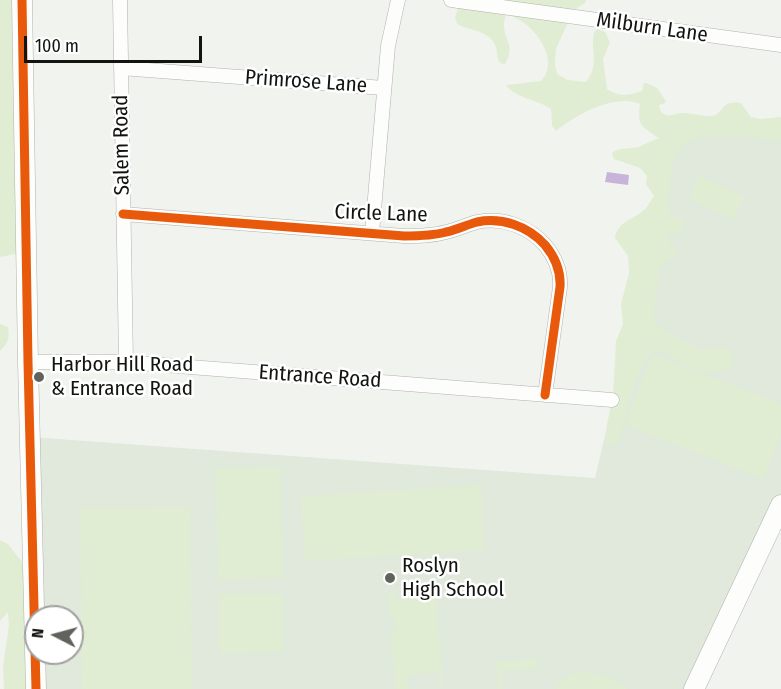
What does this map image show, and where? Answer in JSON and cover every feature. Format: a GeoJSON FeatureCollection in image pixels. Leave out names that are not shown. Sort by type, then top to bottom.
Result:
{"type":"FeatureCollection","features":[{"type":"Feature","properties":{"kind":"street"},"geometry":{"type":"LineString","coordinates":[[22,0],[36,689]]}},
{"type":"Feature","properties":{"kind":"street","name":"Salem Road"},"geometry":{"type":"LineString","coordinates":[[120,0],[126,362]]}},
{"type":"Feature","properties":{"kind":"street"},"geometry":{"type":"LineString","coordinates":[[372,233],[389,37],[398,0]]}},
{"type":"Feature","properties":{"kind":"street","name":"Milburn Lane"},"geometry":{"type":"LineString","coordinates":[[451,0],[781,45]]}},
{"type":"Feature","properties":{"kind":"street","name":"Primrose Lane"},"geometry":{"type":"LineString","coordinates":[[121,68],[384,88]]}},
{"type":"Feature","properties":{"kind":"street","name":"Circle Lane"},"geometry":{"type":"LineString","coordinates":[[123,214],[404,236],[428,236],[492,220],[516,224],[537,237],[554,258],[561,281],[545,395]]}},
{"type":"Feature","properties":{"kind":"street","name":"Entrance Road"},"geometry":{"type":"LineString","coordinates":[[28,363],[126,362],[612,400]]}},
{"type":"Feature","properties":{"kind":"street"},"geometry":{"type":"LineString","coordinates":[[694,689],[781,505]]}},
{"type":"Feature","properties":{"kind":"shaded area","name":"Roslyn High School"},"geometry":{"type":"Polygon","coordinates":[[[681,113],[781,125],[781,505],[694,689],[36,689],[35,665],[84,665],[84,605],[34,605],[30,437],[595,478],[681,113]]]}},
{"type":"Feature","properties":{"kind":"shaded area"},"geometry":{"type":"Polygon","coordinates":[[[607,172],[629,175],[628,185],[605,182],[607,172]]]}},
{"type":"Feature","properties":{"kind":"green space"},"geometry":{"type":"Polygon","coordinates":[[[0,0],[22,0],[25,252],[0,257],[0,0]]]}},
{"type":"Feature","properties":{"kind":"green space"},"geometry":{"type":"Polygon","coordinates":[[[482,0],[586,0],[573,11],[556,49],[557,74],[568,80],[586,82],[590,76],[594,64],[594,32],[598,29],[605,32],[610,42],[603,59],[607,89],[612,92],[632,94],[642,91],[644,83],[647,83],[657,88],[666,101],[659,105],[661,112],[667,115],[683,113],[712,116],[719,113],[729,103],[741,103],[751,117],[760,119],[781,117],[781,141],[741,136],[710,136],[685,144],[676,155],[668,203],[672,216],[682,219],[684,223],[681,233],[665,235],[677,253],[675,259],[667,259],[659,270],[653,319],[665,331],[697,347],[705,350],[722,348],[732,352],[733,359],[731,367],[719,371],[706,371],[686,365],[665,352],[655,349],[637,378],[620,440],[615,445],[606,442],[607,424],[613,397],[616,341],[623,324],[621,304],[629,273],[628,256],[615,238],[619,227],[641,213],[654,196],[646,184],[647,176],[640,168],[614,159],[612,153],[641,146],[659,138],[642,125],[639,117],[640,104],[630,101],[619,101],[596,107],[574,118],[556,131],[552,126],[551,109],[515,93],[506,85],[541,81],[547,72],[546,51],[533,31],[524,23],[506,15],[504,31],[510,48],[505,64],[500,63],[495,45],[488,36],[457,24],[455,17],[459,6],[482,0]]]}},
{"type":"Feature","properties":{"kind":"green space"},"geometry":{"type":"Polygon","coordinates":[[[699,176],[745,197],[734,219],[692,200],[690,195],[699,176]]]}},
{"type":"Feature","properties":{"kind":"green space"},"geometry":{"type":"Polygon","coordinates":[[[0,324],[8,327],[9,334],[7,343],[0,351],[0,324]]]}},
{"type":"Feature","properties":{"kind":"green space"},"geometry":{"type":"Polygon","coordinates":[[[652,354],[781,404],[781,434],[764,479],[625,425],[652,354]]]}},
{"type":"Feature","properties":{"kind":"green space"},"geometry":{"type":"Polygon","coordinates":[[[281,467],[282,578],[218,579],[216,468],[281,467]]]}},
{"type":"Feature","properties":{"kind":"green space"},"geometry":{"type":"Polygon","coordinates":[[[481,485],[484,550],[305,561],[301,496],[481,485]]]}},
{"type":"Feature","properties":{"kind":"green space"},"geometry":{"type":"Polygon","coordinates":[[[190,507],[192,689],[82,689],[84,605],[81,605],[80,508],[190,507]]]}},
{"type":"Feature","properties":{"kind":"green space"},"geometry":{"type":"Polygon","coordinates":[[[0,540],[8,544],[22,562],[27,605],[24,605],[24,665],[31,665],[32,689],[4,689],[3,666],[9,625],[8,612],[0,621],[0,540]]]}},
{"type":"Feature","properties":{"kind":"green space"},"geometry":{"type":"Polygon","coordinates":[[[395,593],[396,599],[436,596],[443,685],[440,685],[439,672],[407,675],[408,689],[395,689],[391,630],[397,629],[396,619],[390,619],[388,594],[395,593]]]}},
{"type":"Feature","properties":{"kind":"green space"},"geometry":{"type":"Polygon","coordinates":[[[218,594],[283,594],[284,652],[219,653],[218,594]]]}},
{"type":"Feature","properties":{"kind":"green space"},"geometry":{"type":"Polygon","coordinates":[[[538,658],[537,668],[500,671],[502,689],[498,689],[496,662],[538,658]]]}},
{"type":"Feature","properties":{"kind":"green space"},"geometry":{"type":"Polygon","coordinates":[[[586,672],[609,677],[628,689],[555,689],[568,676],[586,672]]]}},
{"type":"Feature","properties":{"kind":"cycle path"},"geometry":{"type":"LineString","coordinates":[[22,0],[36,689]]}},
{"type":"Feature","properties":{"kind":"cycle path"},"geometry":{"type":"LineString","coordinates":[[123,214],[404,236],[436,234],[486,221],[514,224],[531,233],[545,245],[552,254],[559,275],[560,287],[545,395]]}},
{"type":"Feature","properties":{"kind":"place","name":"Harbor Hill Road & Entrance Road"},"geometry":{"type":"Point","coordinates":[39,377]}},
{"type":"Feature","properties":{"kind":"place","name":"Roslyn High School"},"geometry":{"type":"Point","coordinates":[390,578]}}]}
